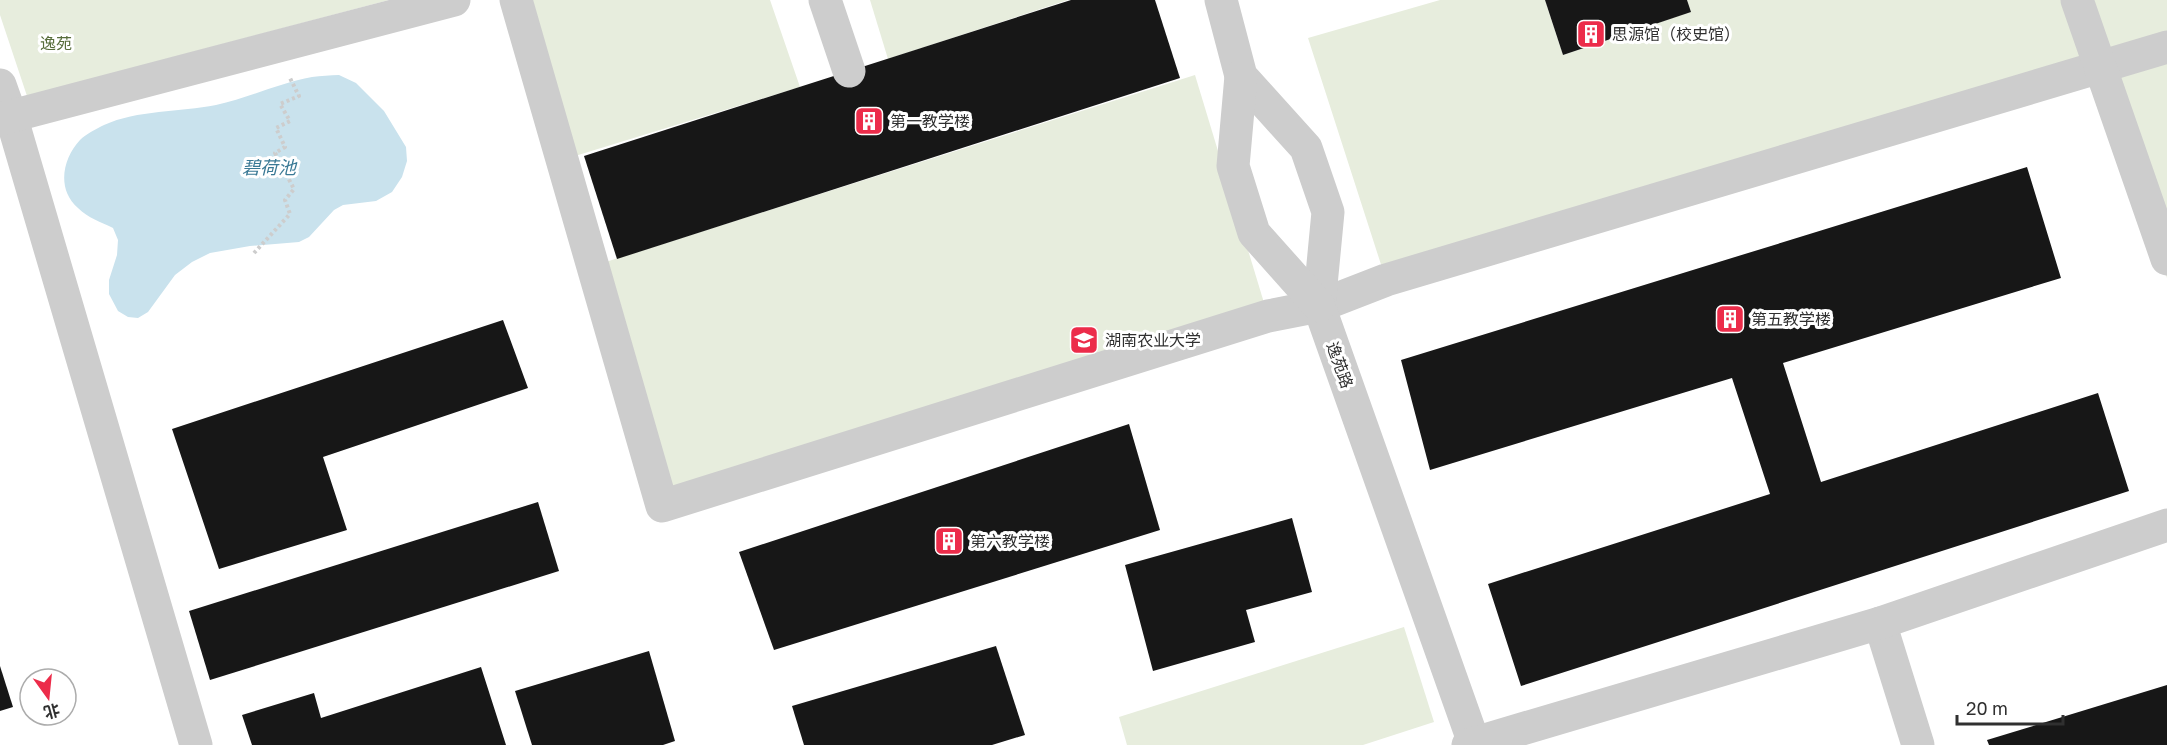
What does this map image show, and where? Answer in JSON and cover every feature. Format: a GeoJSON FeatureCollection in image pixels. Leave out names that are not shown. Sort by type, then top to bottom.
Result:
{"type":"FeatureCollection","features":[{"type":"Feature","properties":{"kind":"street"},"geometry":{"type":"LineString","coordinates":[[5,118],[454,0]]}},
{"type":"Feature","properties":{"kind":"street"},"geometry":{"type":"LineString","coordinates":[[516,0],[662,506],[1268,316],[1318,306],[1386,280],[2100,69],[2167,47]]}},
{"type":"Feature","properties":{"kind":"street"},"geometry":{"type":"LineString","coordinates":[[825,0],[849,71]]}},
{"type":"Feature","properties":{"kind":"street","name":"逸苑路"},"geometry":{"type":"LineString","coordinates":[[1221,0],[1240,76],[1306,148],[1328,212],[1318,306],[1471,744]]}},
{"type":"Feature","properties":{"kind":"street"},"geometry":{"type":"LineString","coordinates":[[2077,0],[2167,259]]}},
{"type":"Feature","properties":{"kind":"street"},"geometry":{"type":"LineString","coordinates":[[1240,76],[1233,166],[1254,233],[1318,306]]}},
{"type":"Feature","properties":{"kind":"street"},"geometry":{"type":"LineString","coordinates":[[0,85],[5,118],[195,745]]}},
{"type":"Feature","properties":{"kind":"street"},"geometry":{"type":"LineString","coordinates":[[1471,744],[1880,623],[2167,525]]}},
{"type":"Feature","properties":{"kind":"street"},"geometry":{"type":"LineString","coordinates":[[1880,623],[1918,745]]}},
{"type":"Feature","properties":{"kind":"path"},"geometry":{"type":"LineString","coordinates":[[254,253],[290,214],[285,200],[294,189],[275,153],[285,147],[276,128],[290,121],[280,104],[299,96],[289,77]]}},
{"type":"Feature","properties":{"kind":"green space","name":"逸苑"},"geometry":{"type":"Polygon","coordinates":[[[0,0],[389,0],[27,96],[0,15],[0,0]]]}},
{"type":"Feature","properties":{"kind":"green space"},"geometry":{"type":"Polygon","coordinates":[[[516,0],[770,0],[800,87],[562,160],[516,0]]]}},
{"type":"Feature","properties":{"kind":"green space"},"geometry":{"type":"Polygon","coordinates":[[[870,0],[1068,0],[888,59],[870,0]]]}},
{"type":"Feature","properties":{"kind":"green space"},"geometry":{"type":"Polygon","coordinates":[[[1440,0],[1545,0],[1563,55],[1690,12],[1687,0],[2167,0],[2167,278],[2098,70],[1386,280],[1308,38],[1440,0]]]}},
{"type":"Feature","properties":{"kind":"green space"},"geometry":{"type":"Polygon","coordinates":[[[1195,75],[1268,316],[662,506],[593,266],[1195,75]]]}},
{"type":"Feature","properties":{"kind":"green space"},"geometry":{"type":"Polygon","coordinates":[[[1404,627],[1434,722],[1363,745],[1127,745],[1119,717],[1404,627]]]}},
{"type":"Feature","properties":{"kind":"water","name":"碧荷池"},"geometry":{"type":"Polygon","coordinates":[[[339,75],[356,83],[384,111],[406,147],[407,161],[402,177],[392,192],[376,201],[343,205],[334,210],[309,237],[299,242],[250,246],[210,253],[192,262],[175,275],[148,312],[138,318],[128,317],[118,311],[109,294],[109,280],[117,255],[118,240],[113,228],[90,217],[78,208],[71,200],[64,183],[66,164],[80,140],[117,120],[144,114],[216,105],[312,77],[339,75]]]}},
{"type":"Feature","properties":{"kind":"building","name":"第一教学楼"},"geometry":{"type":"Polygon","coordinates":[[[1071,0],[1155,0],[1180,78],[617,259],[584,156],[1071,0]]]}},
{"type":"Feature","properties":{"kind":"building","name":"思源馆（校史馆）"},"geometry":{"type":"Polygon","coordinates":[[[1545,0],[1687,0],[1691,12],[1563,55],[1545,0]]]}},
{"type":"Feature","properties":{"kind":"building"},"geometry":{"type":"Polygon","coordinates":[[[2027,167],[2061,278],[1783,363],[1821,482],[2098,393],[2129,491],[1521,686],[1488,584],[1770,494],[1732,378],[1430,470],[1401,360],[2027,167]]]}},
{"type":"Feature","properties":{"kind":"building"},"geometry":{"type":"Polygon","coordinates":[[[503,320],[528,388],[323,457],[347,530],[219,569],[172,429],[503,320]]]}},
{"type":"Feature","properties":{"kind":"building","name":"第六教学楼"},"geometry":{"type":"Polygon","coordinates":[[[1129,424],[1160,530],[774,650],[739,552],[1129,424]]]}},
{"type":"Feature","properties":{"kind":"building"},"geometry":{"type":"Polygon","coordinates":[[[538,502],[559,571],[210,680],[189,611],[538,502]]]}},
{"type":"Feature","properties":{"kind":"building"},"geometry":{"type":"Polygon","coordinates":[[[1292,518],[1312,592],[1246,610],[1255,642],[1153,671],[1125,565],[1292,518]]]}},
{"type":"Feature","properties":{"kind":"building"},"geometry":{"type":"Polygon","coordinates":[[[996,646],[1025,735],[992,745],[804,745],[792,706],[996,646]]]}},
{"type":"Feature","properties":{"kind":"building"},"geometry":{"type":"Polygon","coordinates":[[[649,651],[675,741],[663,745],[532,745],[515,691],[649,651]]]}},
{"type":"Feature","properties":{"kind":"building"},"geometry":{"type":"Polygon","coordinates":[[[0,666],[13,707],[0,711],[0,666]]]}},
{"type":"Feature","properties":{"kind":"building"},"geometry":{"type":"Polygon","coordinates":[[[481,667],[506,745],[252,745],[242,715],[314,693],[321,718],[481,667]]]}},
{"type":"Feature","properties":{"kind":"building"},"geometry":{"type":"Polygon","coordinates":[[[2167,685],[2167,745],[1989,745],[1987,740],[2167,685]]]}},
{"type":"Feature","properties":{"kind":"place","name":"思源馆（校史馆）"},"geometry":{"type":"Point","coordinates":[1591,34]}},
{"type":"Feature","properties":{"kind":"place","name":"第一教学楼"},"geometry":{"type":"Point","coordinates":[869,121]}},
{"type":"Feature","properties":{"kind":"place","name":"第五教学楼"},"geometry":{"type":"Point","coordinates":[1730,319]}},
{"type":"Feature","properties":{"kind":"place","name":"湖南农业大学"},"geometry":{"type":"Point","coordinates":[1084,340]}},
{"type":"Feature","properties":{"kind":"place","name":"第六教学楼"},"geometry":{"type":"Point","coordinates":[949,541]}}]}
